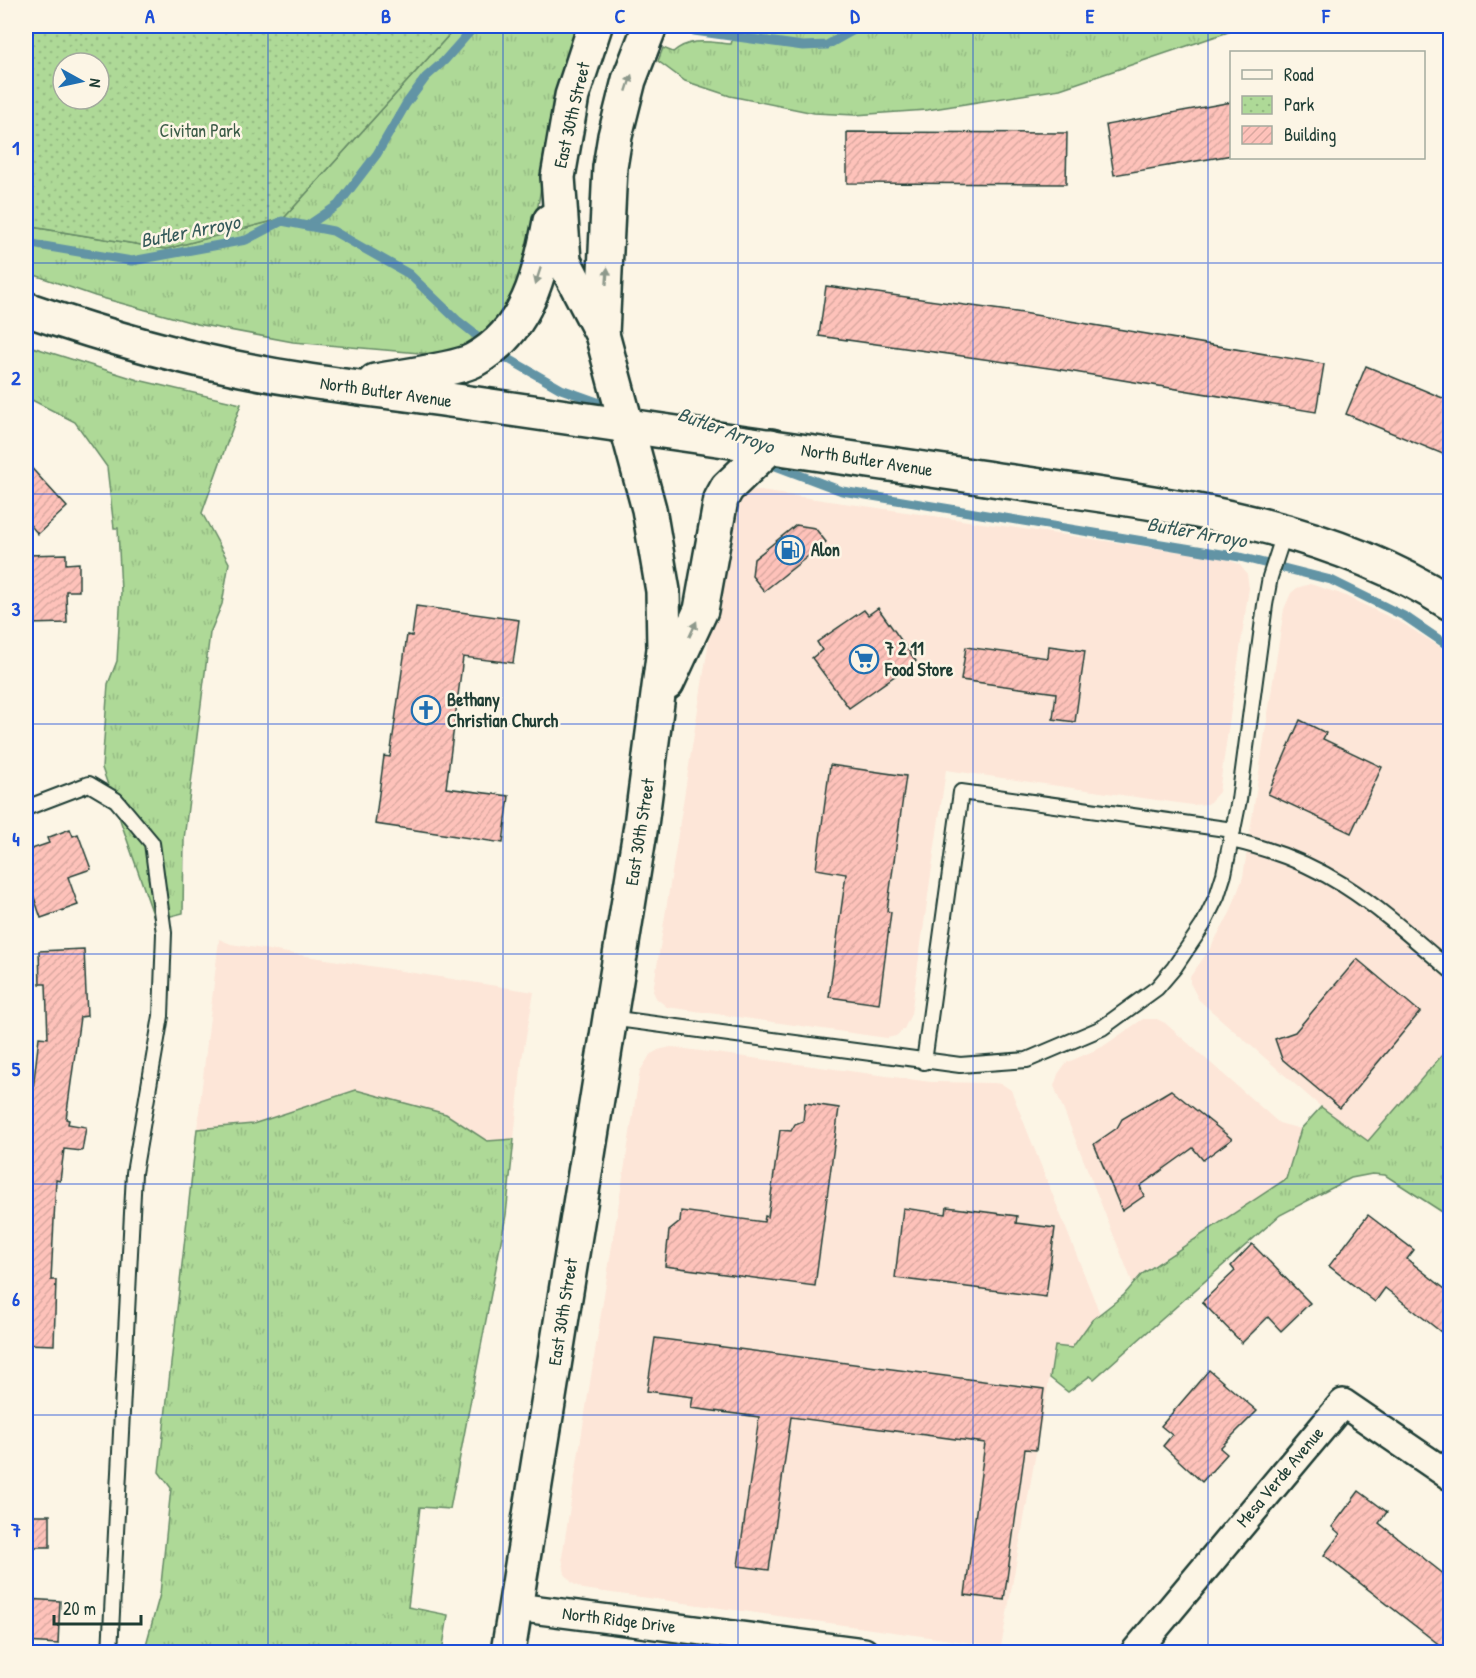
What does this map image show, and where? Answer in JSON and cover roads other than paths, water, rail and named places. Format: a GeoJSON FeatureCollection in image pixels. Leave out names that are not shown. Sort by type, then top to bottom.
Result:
{"type":"FeatureCollection","features":[{"type":"Feature","properties":{"kind":"main road","name":"East 30th Street"},"geometry":{"type":"LineString","coordinates":[[508,1653],[610,1018],[659,701],[664,649],[663,591],[649,509],[602,334],[564,261],[558,177],[572,96],[595,26]]}},
{"type":"Feature","properties":{"kind":"main road"},"geometry":{"type":"LineString","coordinates":[[602,334],[610,166],[629,80],[650,26]]}},
{"type":"Feature","properties":{"kind":"main road"},"geometry":{"type":"LineString","coordinates":[[354,386],[472,361],[508,331],[530,301],[542,263],[558,177]]}},
{"type":"Feature","properties":{"kind":"main road","name":"North Butler Avenue"},"geometry":{"type":"LineString","coordinates":[[26,309],[136,344],[305,381],[354,386],[1127,499],[1258,523],[1363,557],[1405,576],[1450,603]]}},
{"type":"Feature","properties":{"kind":"main road"},"geometry":{"type":"LineString","coordinates":[[659,701],[701,610],[721,499],[727,488],[771,446]]}},
{"type":"Feature","properties":{"kind":"street","name":"Mesa Verde Avenue"},"geometry":{"type":"LineString","coordinates":[[1135,1653],[1343,1403],[1450,1476]]}},
{"type":"Feature","properties":{"kind":"street","name":"North Ridge Drive"},"geometry":{"type":"LineString","coordinates":[[516,1607],[780,1647],[864,1653]]}},
{"type":"Feature","properties":{"kind":"lane"},"geometry":{"type":"LineString","coordinates":[[610,1018],[924,1062],[960,1065],[1027,1060],[1082,1039],[1133,1007],[1174,969],[1203,925],[1224,874],[1232,835],[1267,596],[1285,531]]}},
{"type":"Feature","properties":{"kind":"lane"},"geometry":{"type":"LineString","coordinates":[[26,808],[89,784],[116,800],[152,843],[164,933],[161,1016],[134,1173],[110,1653]]}},
{"type":"Feature","properties":{"kind":"lane"},"geometry":{"type":"LineString","coordinates":[[924,1062],[962,792],[1232,835],[1328,874],[1367,899],[1450,970]]}},
{"type":"Feature","properties":{"kind":"waterway"},"geometry":{"type":"LineString","coordinates":[[307,226],[338,205],[377,154],[406,104],[426,77],[444,61],[475,26]]}},
{"type":"Feature","properties":{"kind":"waterway"},"geometry":{"type":"LineString","coordinates":[[687,30],[803,46],[827,45],[861,26]]}},
{"type":"Feature","properties":{"kind":"waterway","name":"Butler Arroyo"},"geometry":{"type":"LineString","coordinates":[[26,243],[132,261],[246,240],[282,221],[333,231],[409,274],[457,320],[500,354],[561,389],[614,408]]}},
{"type":"Feature","properties":{"kind":"waterway","name":"Butler Arroyo"},"geometry":{"type":"LineString","coordinates":[[765,462],[842,491],[1240,557],[1331,580],[1406,617],[1450,647]]}},
{"type":"Feature","properties":{"kind":"place","name":"Alon"},"geometry":{"type":"Point","coordinates":[790,550]}},
{"type":"Feature","properties":{"kind":"place","name":"7 2 11 Food Store"},"geometry":{"type":"Point","coordinates":[864,659]}},
{"type":"Feature","properties":{"kind":"place","name":"Bethany Christian Church"},"geometry":{"type":"Point","coordinates":[426,710]}},
{"type":"Feature","properties":{"kind":"park label","name":"Civitan Park"},"geometry":{"type":"Point","coordinates":[200,131]}}]}
